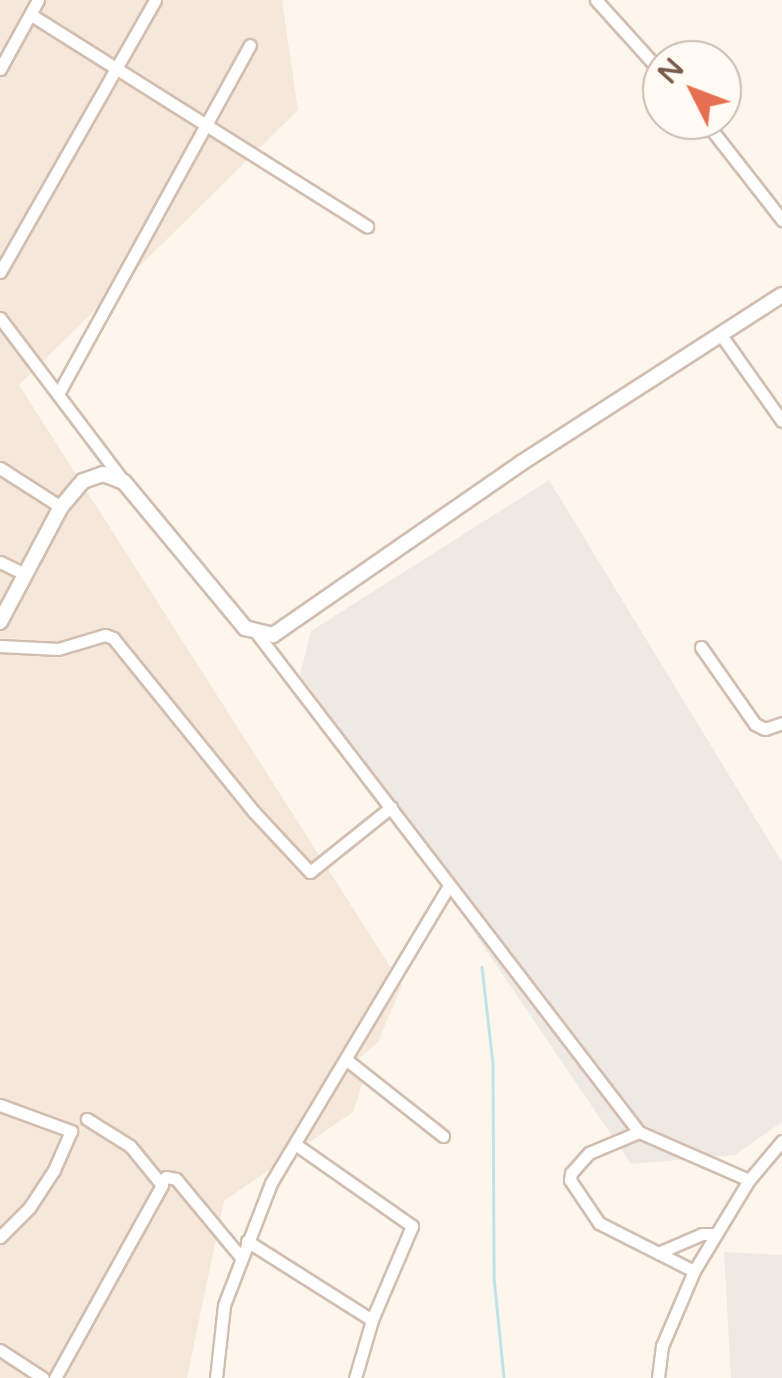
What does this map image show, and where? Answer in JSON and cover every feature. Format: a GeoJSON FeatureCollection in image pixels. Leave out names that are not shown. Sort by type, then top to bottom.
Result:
{"type":"FeatureCollection","features":[{"type":"Feature","properties":{"kind":"street"},"geometry":{"type":"LineString","coordinates":[[1,67],[33,16],[38,0]]}},
{"type":"Feature","properties":{"kind":"street"},"geometry":{"type":"LineString","coordinates":[[0,272],[155,0]]}},
{"type":"Feature","properties":{"kind":"street"},"geometry":{"type":"LineString","coordinates":[[596,0],[642,51]]}},
{"type":"Feature","properties":{"kind":"street"},"geometry":{"type":"LineString","coordinates":[[33,16],[367,226]]}},
{"type":"Feature","properties":{"kind":"street"},"geometry":{"type":"LineString","coordinates":[[58,394],[250,45]]}},
{"type":"Feature","properties":{"kind":"street"},"geometry":{"type":"LineString","coordinates":[[720,140],[782,220]]}},
{"type":"Feature","properties":{"kind":"street"},"geometry":{"type":"LineString","coordinates":[[0,318],[124,482],[245,628],[273,635],[521,462],[782,295]]}},
{"type":"Feature","properties":{"kind":"street"},"geometry":{"type":"LineString","coordinates":[[720,335],[782,421]]}},
{"type":"Feature","properties":{"kind":"street"},"geometry":{"type":"LineString","coordinates":[[0,468],[61,507]]}},
{"type":"Feature","properties":{"kind":"street"},"geometry":{"type":"LineString","coordinates":[[0,622],[61,507],[83,481],[104,474],[124,482]]}},
{"type":"Feature","properties":{"kind":"street"},"geometry":{"type":"LineString","coordinates":[[0,562],[25,574]]}},
{"type":"Feature","properties":{"kind":"street"},"geometry":{"type":"LineString","coordinates":[[258,634],[639,1132],[749,1180]]}},
{"type":"Feature","properties":{"kind":"street"},"geometry":{"type":"LineString","coordinates":[[0,646],[58,649],[106,635],[113,638],[254,812],[310,872],[391,806]]}},
{"type":"Feature","properties":{"kind":"street"},"geometry":{"type":"LineString","coordinates":[[701,647],[756,724],[765,729],[782,723]]}},
{"type":"Feature","properties":{"kind":"street"},"geometry":{"type":"LineString","coordinates":[[216,1378],[224,1305],[271,1183],[448,887]]}},
{"type":"Feature","properties":{"kind":"street"},"geometry":{"type":"LineString","coordinates":[[348,1060],[443,1136]]}},
{"type":"Feature","properties":{"kind":"street"},"geometry":{"type":"LineString","coordinates":[[0,1106],[71,1131],[30,1208],[0,1237]]}},
{"type":"Feature","properties":{"kind":"street"},"geometry":{"type":"LineString","coordinates":[[87,1119],[130,1146],[162,1182]]}},
{"type":"Feature","properties":{"kind":"street"},"geometry":{"type":"LineString","coordinates":[[639,1132],[589,1153],[570,1180],[599,1223],[694,1271]]}},
{"type":"Feature","properties":{"kind":"street"},"geometry":{"type":"LineString","coordinates":[[658,1378],[662,1346],[694,1271],[749,1180],[782,1141]]}},
{"type":"Feature","properties":{"kind":"street"},"geometry":{"type":"LineString","coordinates":[[295,1144],[412,1226],[372,1320],[355,1378]]}},
{"type":"Feature","properties":{"kind":"street"},"geometry":{"type":"LineString","coordinates":[[55,1378],[166,1176],[176,1179],[240,1256]]}},
{"type":"Feature","properties":{"kind":"street"},"geometry":{"type":"LineString","coordinates":[[658,1253],[714,1234]]}},
{"type":"Feature","properties":{"kind":"street"},"geometry":{"type":"LineString","coordinates":[[247,1241],[372,1320]]}},
{"type":"Feature","properties":{"kind":"street"},"geometry":{"type":"LineString","coordinates":[[0,1350],[43,1378]]}},
{"type":"Feature","properties":{"kind":"shaded area"},"geometry":{"type":"Polygon","coordinates":[[[0,0],[282,0],[298,110],[19,385],[402,985],[378,1042],[357,1060],[365,1075],[353,1112],[224,1201],[187,1378],[0,1378],[0,0]]]}},
{"type":"Feature","properties":{"kind":"shaded area"},"geometry":{"type":"Polygon","coordinates":[[[549,480],[782,862],[782,1122],[735,1155],[631,1164],[300,675],[311,631],[549,480]]]}},
{"type":"Feature","properties":{"kind":"shaded area"},"geometry":{"type":"Polygon","coordinates":[[[724,1252],[782,1255],[782,1378],[731,1378],[724,1252]]]}},
{"type":"Feature","properties":{"kind":"waterway"},"geometry":{"type":"LineString","coordinates":[[482,967],[493,1064],[494,1277],[504,1378]]}}]}
